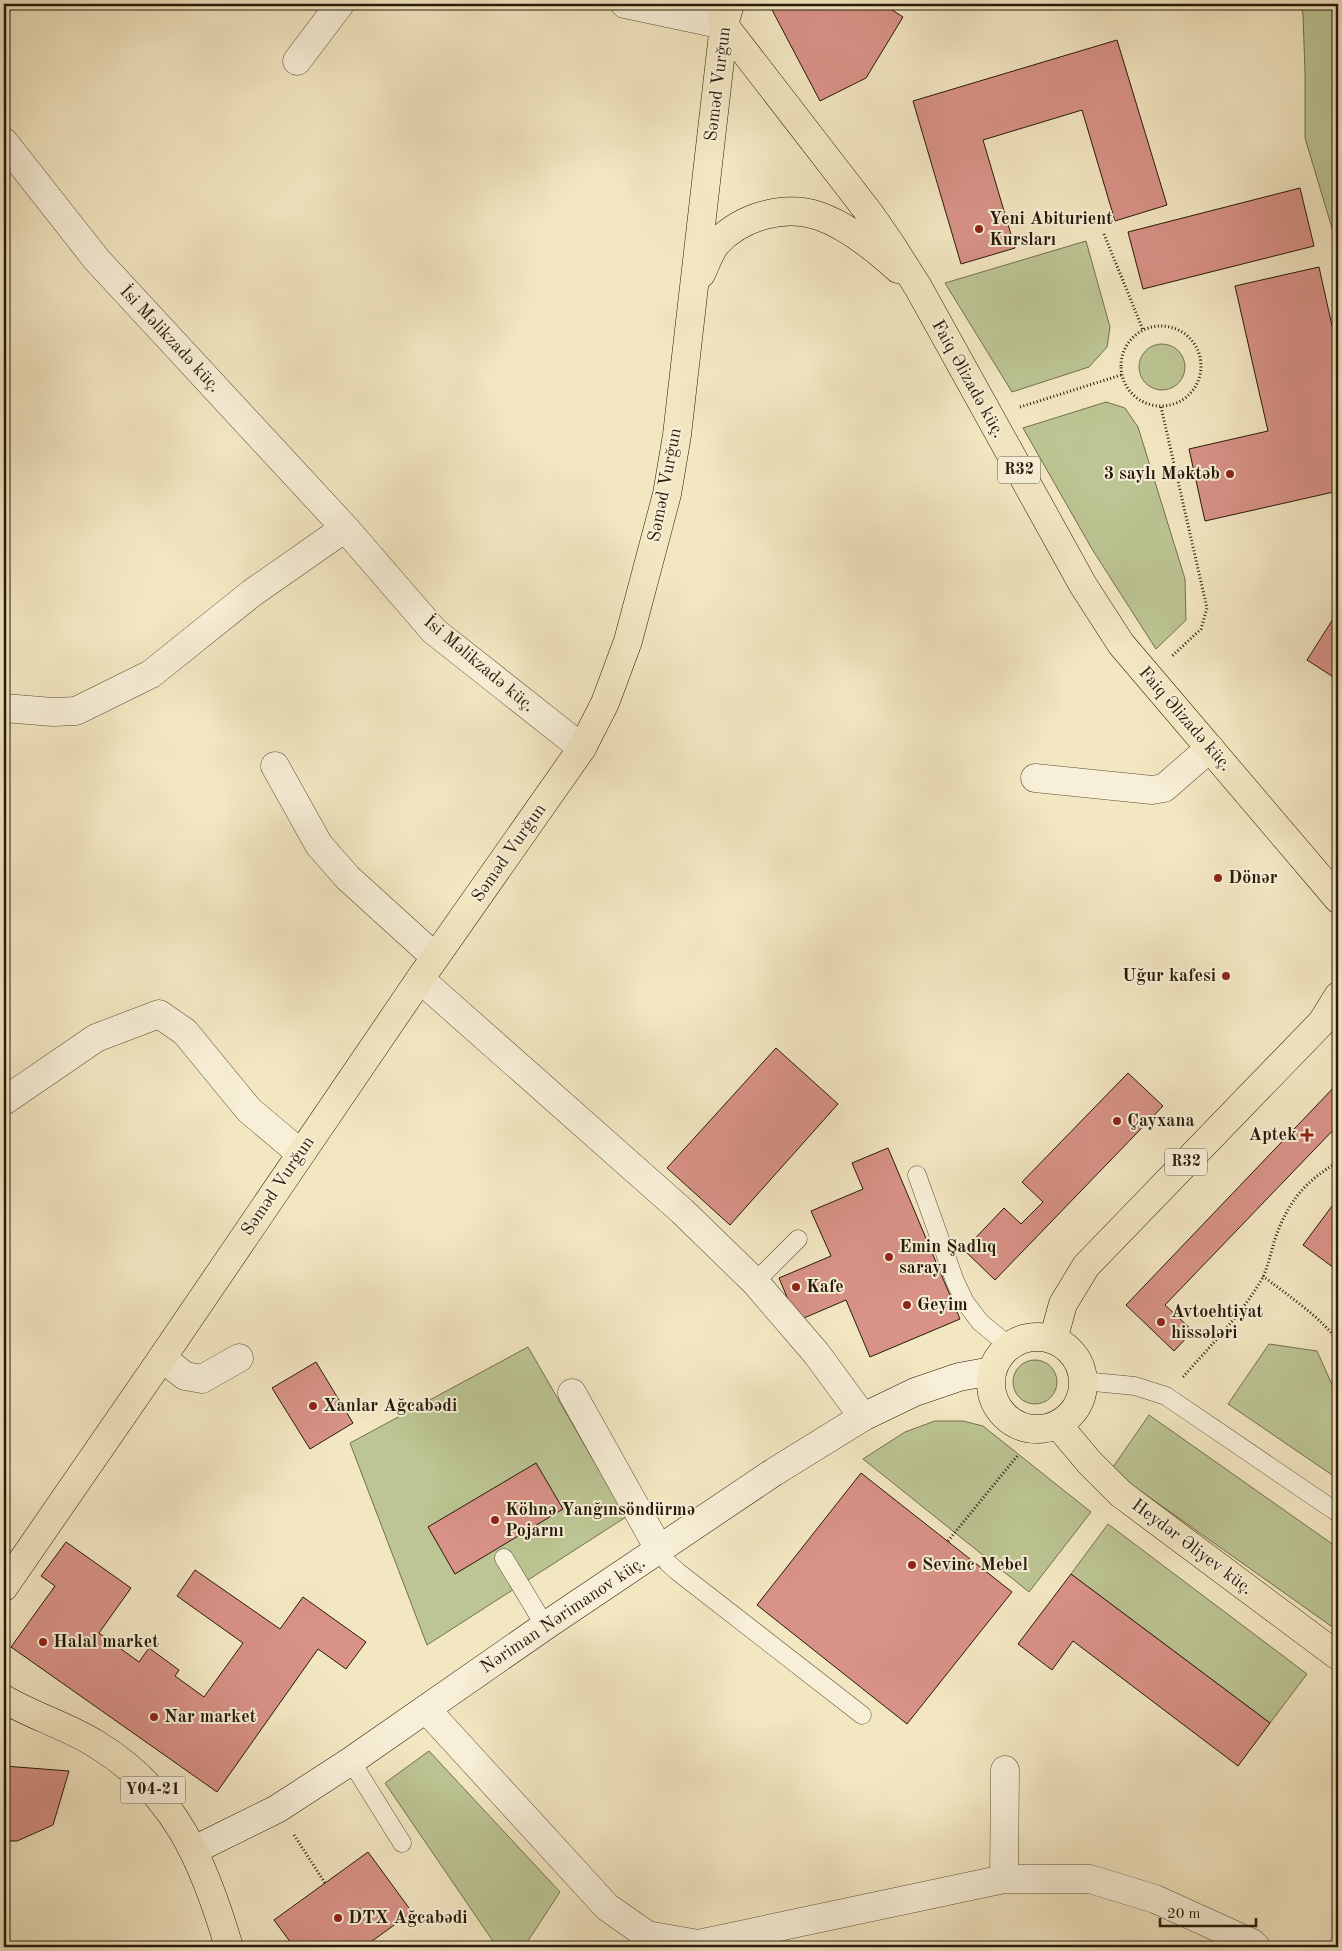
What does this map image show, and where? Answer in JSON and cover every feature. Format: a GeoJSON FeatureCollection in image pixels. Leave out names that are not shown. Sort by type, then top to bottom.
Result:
{"type":"FeatureCollection","features":[{"type":"Feature","properties":{"kind":"main road","name":"Faiq Əlizadə küç."},"geometry":{"type":"LineString","coordinates":[[724,11],[870,214],[918,287],[1083,585],[1121,644],[1338,899]]}},
{"type":"Feature","properties":{"kind":"main road","name":"Səməd Vurğun"},"geometry":{"type":"LineString","coordinates":[[4,1586],[162,1358],[420,978],[582,748],[605,702],[628,641],[667,494],[677,435],[724,11]]}},
{"type":"Feature","properties":{"kind":"main road"},"geometry":{"type":"LineString","coordinates":[[694,289],[715,245],[733,228],[755,217],[788,211],[818,216],[845,229],[883,255],[918,287]]}},
{"type":"Feature","properties":{"kind":"main road","name":"R32"},"geometry":{"type":"LineString","coordinates":[[1053,1340],[1063,1304],[1086,1266],[1322,1022],[1338,996]]}},
{"type":"Feature","properties":{"kind":"main road"},"geometry":{"type":"LineString","coordinates":[[1038,1337],[1053,1340],[1074,1356],[1080,1368],[1083,1381],[1079,1402],[1066,1419],[1058,1425],[1043,1429],[1028,1429],[1014,1424],[1002,1414],[994,1401],[990,1386],[992,1372],[998,1358],[1009,1346],[1022,1340],[1038,1337]]}},
{"type":"Feature","properties":{"kind":"main road","name":"Heydər Əliyev küç."},"geometry":{"type":"LineString","coordinates":[[1058,1425],[1089,1462],[1121,1494],[1338,1656]]}},
{"type":"Feature","properties":{"kind":"main road","name":"Y04-21"},"geometry":{"type":"LineString","coordinates":[[4,1699],[95,1743],[128,1765],[152,1789],[182,1828],[194,1850],[209,1887],[229,1947]]}},
{"type":"Feature","properties":{"kind":"street"},"geometry":{"type":"LineString","coordinates":[[297,60],[340,4]]}},
{"type":"Feature","properties":{"kind":"street"},"geometry":{"type":"LineString","coordinates":[[625,4],[724,11]]}},
{"type":"Feature","properties":{"kind":"street","name":"İsi Məlikzadə küç."},"geometry":{"type":"LineString","coordinates":[[4,142],[97,260],[345,528],[434,631],[582,748]]}},
{"type":"Feature","properties":{"kind":"street"},"geometry":{"type":"LineString","coordinates":[[4,708],[53,712],[76,711],[151,674],[252,593],[345,528]]}},
{"type":"Feature","properties":{"kind":"street"},"geometry":{"type":"LineString","coordinates":[[1035,778],[1152,790],[1164,788],[1210,748]]}},
{"type":"Feature","properties":{"kind":"street"},"geometry":{"type":"LineString","coordinates":[[276,766],[319,845],[348,878],[435,957]]}},
{"type":"Feature","properties":{"kind":"street"},"geometry":{"type":"LineString","coordinates":[[420,978],[682,1211],[755,1282],[816,1353],[863,1418]]}},
{"type":"Feature","properties":{"kind":"street"},"geometry":{"type":"LineString","coordinates":[[4,1101],[96,1038],[159,1014],[185,1032],[249,1110],[300,1153]]}},
{"type":"Feature","properties":{"kind":"street"},"geometry":{"type":"LineString","coordinates":[[162,1358],[185,1376],[202,1379],[240,1358]]}},
{"type":"Feature","properties":{"kind":"street","name":"Nəriman Nərimanov küç."},"geometry":{"type":"LineString","coordinates":[[194,1850],[277,1809],[351,1761],[545,1626],[774,1472],[863,1418],[915,1392],[959,1377],[992,1372]]}},
{"type":"Feature","properties":{"kind":"street"},"geometry":{"type":"LineString","coordinates":[[572,1393],[659,1550]]}},
{"type":"Feature","properties":{"kind":"street"},"geometry":{"type":"LineString","coordinates":[[426,1709],[607,1907],[646,1935],[698,1944],[1004,1879],[1090,1880],[1155,1899],[1252,1943],[1256,1947]]}},
{"type":"Feature","properties":{"kind":"street"},"geometry":{"type":"LineString","coordinates":[[1004,1879],[1005,1770]]}},
{"type":"Feature","properties":{"kind":"lane"},"geometry":{"type":"LineString","coordinates":[[917,1175],[955,1282],[965,1302],[980,1322],[1009,1346]]}},
{"type":"Feature","properties":{"kind":"lane"},"geometry":{"type":"LineString","coordinates":[[755,1282],[798,1239]]}},
{"type":"Feature","properties":{"kind":"lane"},"geometry":{"type":"LineString","coordinates":[[1083,1381],[1135,1386],[1166,1396],[1338,1514]]}},
{"type":"Feature","properties":{"kind":"lane"},"geometry":{"type":"LineString","coordinates":[[659,1550],[668,1563],[678,1572],[862,1715]]}},
{"type":"Feature","properties":{"kind":"lane"},"geometry":{"type":"LineString","coordinates":[[504,1558],[545,1626]]}},
{"type":"Feature","properties":{"kind":"lane"},"geometry":{"type":"LineString","coordinates":[[351,1761],[402,1843]]}},
{"type":"Feature","properties":{"kind":"path"},"geometry":{"type":"LineString","coordinates":[[1104,234],[1143,330]]}},
{"type":"Feature","properties":{"kind":"path"},"geometry":{"type":"LineString","coordinates":[[1161,326],[1178,330],[1192,341],[1200,357],[1201,375],[1192,391],[1178,402],[1161,407],[1144,403],[1129,391],[1121,375],[1121,357],[1130,341],[1143,330],[1161,326]]}},
{"type":"Feature","properties":{"kind":"path"},"geometry":{"type":"LineString","coordinates":[[1017,408],[1121,375]]}},
{"type":"Feature","properties":{"kind":"path"},"geometry":{"type":"LineString","coordinates":[[1150,679],[1202,629],[1208,608],[1161,407]]}},
{"type":"Feature","properties":{"kind":"path"},"geometry":{"type":"LineString","coordinates":[[1166,1396],[1246,1305],[1263,1276],[1282,1218],[1299,1192],[1317,1174],[1338,1162]]}},
{"type":"Feature","properties":{"kind":"path"},"geometry":{"type":"LineString","coordinates":[[1263,1276],[1320,1322],[1336,1337],[1338,1343]]}},
{"type":"Feature","properties":{"kind":"path"},"geometry":{"type":"LineString","coordinates":[[948,1541],[1018,1454]]}},
{"type":"Feature","properties":{"kind":"path"},"geometry":{"type":"LineString","coordinates":[[277,1809],[325,1883]]}},
{"type":"Feature","properties":{"kind":"green space"},"geometry":{"type":"Polygon","coordinates":[[[1300,4],[1338,4],[1338,248],[1305,138],[1303,14],[1300,4]]]}},
{"type":"Feature","properties":{"kind":"green space"},"geometry":{"type":"Polygon","coordinates":[[[1086,241],[1110,327],[1107,347],[1089,367],[1012,392],[945,283],[1086,241]]]}},
{"type":"Feature","properties":{"kind":"green space"},"geometry":{"type":"Polygon","coordinates":[[[1167,344],[1179,350],[1184,358],[1184,376],[1179,384],[1171,389],[1157,390],[1145,384],[1140,376],[1139,362],[1145,350],[1153,345],[1167,344]]]}},
{"type":"Feature","properties":{"kind":"green space"},"geometry":{"type":"Polygon","coordinates":[[[1106,402],[1125,408],[1138,427],[1185,579],[1186,620],[1156,649],[1092,549],[1023,428],[1106,402]]]}},
{"type":"Feature","properties":{"kind":"green space"},"geometry":{"type":"Polygon","coordinates":[[[1269,1344],[1317,1351],[1338,1398],[1338,1479],[1228,1404],[1269,1344]]]}},
{"type":"Feature","properties":{"kind":"green space"},"geometry":{"type":"Polygon","coordinates":[[[528,1347],[626,1517],[427,1645],[350,1443],[528,1347]]]}},
{"type":"Feature","properties":{"kind":"green space"},"geometry":{"type":"Polygon","coordinates":[[[1035,1360],[1047,1364],[1053,1370],[1057,1382],[1053,1394],[1047,1400],[1035,1404],[1023,1400],[1017,1394],[1013,1382],[1017,1370],[1023,1364],[1035,1360]]]}},
{"type":"Feature","properties":{"kind":"green space"},"geometry":{"type":"Polygon","coordinates":[[[1149,1415],[1338,1548],[1338,1631],[1111,1470],[1149,1415]]]}},
{"type":"Feature","properties":{"kind":"green space"},"geometry":{"type":"Polygon","coordinates":[[[935,1421],[963,1421],[983,1426],[1091,1512],[1029,1592],[863,1459],[905,1432],[935,1421]]]}},
{"type":"Feature","properties":{"kind":"green space"},"geometry":{"type":"Polygon","coordinates":[[[1108,1524],[1307,1674],[1270,1723],[1071,1574],[1108,1524]]]}},
{"type":"Feature","properties":{"kind":"green space"},"geometry":{"type":"Polygon","coordinates":[[[429,1751],[560,1892],[524,1947],[497,1947],[385,1783],[429,1751]]]}},
{"type":"Feature","properties":{"kind":"building"},"geometry":{"type":"Polygon","coordinates":[[[774,4],[883,4],[903,17],[866,78],[820,101],[770,6],[774,4]]]}},
{"type":"Feature","properties":{"kind":"building"},"geometry":{"type":"Polygon","coordinates":[[[1117,40],[1167,205],[1115,221],[1082,110],[983,140],[1015,248],[961,264],[913,101],[1117,40]]]}},
{"type":"Feature","properties":{"kind":"building"},"geometry":{"type":"Polygon","coordinates":[[[1300,188],[1314,246],[1143,289],[1128,232],[1300,188]]]}},
{"type":"Feature","properties":{"kind":"building"},"geometry":{"type":"Polygon","coordinates":[[[1319,267],[1338,353],[1338,491],[1205,521],[1189,449],[1268,431],[1235,286],[1319,267]]]}},
{"type":"Feature","properties":{"kind":"building"},"geometry":{"type":"Polygon","coordinates":[[[1333,619],[1338,622],[1338,680],[1307,660],[1333,619]]]}},
{"type":"Feature","properties":{"kind":"building"},"geometry":{"type":"Polygon","coordinates":[[[776,1048],[838,1104],[730,1225],[667,1168],[776,1048]]]}},
{"type":"Feature","properties":{"kind":"building"},"geometry":{"type":"Polygon","coordinates":[[[1128,1073],[1163,1106],[995,1280],[964,1250],[1004,1208],[1021,1224],[1043,1202],[1022,1182],[1128,1073]]]}},
{"type":"Feature","properties":{"kind":"building"},"geometry":{"type":"Polygon","coordinates":[[[1338,1083],[1338,1125],[1165,1305],[1193,1331],[1174,1351],[1126,1305],[1338,1083]]]}},
{"type":"Feature","properties":{"kind":"building"},"geometry":{"type":"Polygon","coordinates":[[[888,1148],[960,1319],[870,1357],[846,1300],[797,1321],[779,1278],[831,1256],[811,1211],[863,1189],[852,1163],[888,1148]]]}},
{"type":"Feature","properties":{"kind":"building"},"geometry":{"type":"Polygon","coordinates":[[[1338,1198],[1338,1271],[1303,1245],[1338,1198]]]}},
{"type":"Feature","properties":{"kind":"building","name":"Xanlar Ağcabədi"},"geometry":{"type":"Polygon","coordinates":[[[316,1362],[353,1423],[310,1449],[272,1388],[316,1362]]]}},
{"type":"Feature","properties":{"kind":"building"},"geometry":{"type":"Polygon","coordinates":[[[536,1463],[563,1509],[455,1574],[428,1527],[536,1463]]]}},
{"type":"Feature","properties":{"kind":"building"},"geometry":{"type":"Polygon","coordinates":[[[861,1473],[1012,1592],[907,1724],[757,1605],[861,1473]]]}},
{"type":"Feature","properties":{"kind":"building"},"geometry":{"type":"Polygon","coordinates":[[[66,1542],[131,1588],[99,1633],[139,1662],[149,1648],[179,1670],[175,1676],[204,1697],[243,1643],[177,1596],[195,1570],[280,1629],[303,1597],[366,1642],[346,1669],[318,1649],[217,1792],[11,1647],[55,1586],[41,1576],[66,1542]]]}},
{"type":"Feature","properties":{"kind":"building"},"geometry":{"type":"Polygon","coordinates":[[[1071,1574],[1270,1723],[1238,1766],[1073,1641],[1052,1670],[1018,1644],[1071,1574]]]}},
{"type":"Feature","properties":{"kind":"building"},"geometry":{"type":"Polygon","coordinates":[[[4,1766],[69,1771],[53,1825],[17,1841],[4,1841],[4,1766]]]}},
{"type":"Feature","properties":{"kind":"building"},"geometry":{"type":"Polygon","coordinates":[[[368,1852],[412,1912],[364,1947],[294,1947],[274,1920],[368,1852]]]}},
{"type":"Feature","properties":{"kind":"place","name":"Yeni Abiturient Kursları"},"geometry":{"type":"Point","coordinates":[979,229]}},
{"type":"Feature","properties":{"kind":"place","name":"3 saylı Məktəb"},"geometry":{"type":"Point","coordinates":[1230,474]}},
{"type":"Feature","properties":{"kind":"place","name":"Dönər"},"geometry":{"type":"Point","coordinates":[1218,878]}},
{"type":"Feature","properties":{"kind":"place","name":"Uğur kafesi"},"geometry":{"type":"Point","coordinates":[1226,976]}},
{"type":"Feature","properties":{"kind":"place","name":"Çayxana"},"geometry":{"type":"Point","coordinates":[1117,1121]}},
{"type":"Feature","properties":{"kind":"place","name":"Aptek"},"geometry":{"type":"Point","coordinates":[1307,1135]}},
{"type":"Feature","properties":{"kind":"place","name":"Emin Şadlıq sarayı"},"geometry":{"type":"Point","coordinates":[889,1257]}},
{"type":"Feature","properties":{"kind":"place","name":"Kafe"},"geometry":{"type":"Point","coordinates":[796,1287]}},
{"type":"Feature","properties":{"kind":"place","name":"Geyim"},"geometry":{"type":"Point","coordinates":[907,1305]}},
{"type":"Feature","properties":{"kind":"place","name":"Avtoehtiyat hissələri"},"geometry":{"type":"Point","coordinates":[1161,1322]}},
{"type":"Feature","properties":{"kind":"place","name":"Xanlar Ağcabədi"},"geometry":{"type":"Point","coordinates":[313,1406]}},
{"type":"Feature","properties":{"kind":"place","name":"Köhnə Yanğınsöndürmə Pojarnı"},"geometry":{"type":"Point","coordinates":[495,1520]}},
{"type":"Feature","properties":{"kind":"place","name":"Sevinc Mebel"},"geometry":{"type":"Point","coordinates":[912,1565]}},
{"type":"Feature","properties":{"kind":"place","name":"Halal market"},"geometry":{"type":"Point","coordinates":[43,1642]}},
{"type":"Feature","properties":{"kind":"place","name":"Nar market"},"geometry":{"type":"Point","coordinates":[154,1717]}},
{"type":"Feature","properties":{"kind":"place","name":"DTX Ağcabədi"},"geometry":{"type":"Point","coordinates":[338,1918]}}]}
